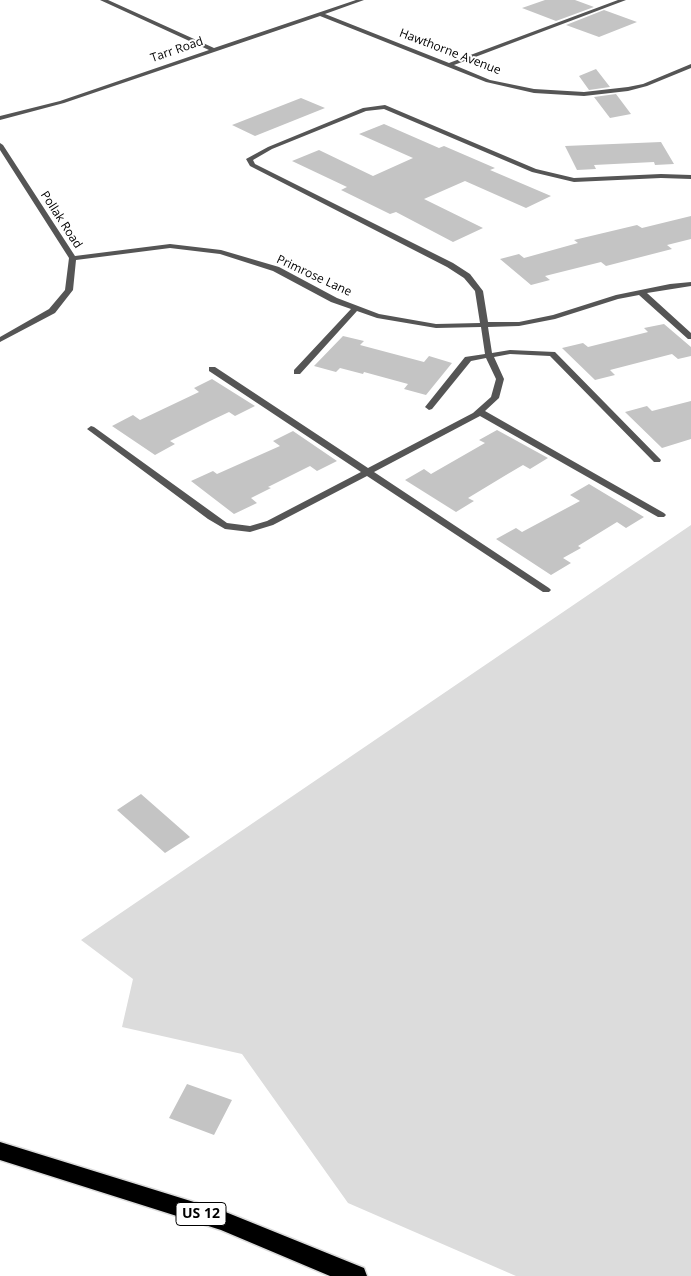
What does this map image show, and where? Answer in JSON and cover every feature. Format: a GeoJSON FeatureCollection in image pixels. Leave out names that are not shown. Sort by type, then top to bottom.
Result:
{"type":"FeatureCollection","features":[{"type":"Feature","properties":{"kind":"highway","name":"US 12"},"geometry":{"type":"LineString","coordinates":[[0,1150],[223,1221],[356,1276]]}},
{"type":"Feature","properties":{"kind":"street"},"geometry":{"type":"LineString","coordinates":[[103,0],[214,50]]}},
{"type":"Feature","properties":{"kind":"street","name":"Tarr Road"},"geometry":{"type":"LineString","coordinates":[[0,118],[54,104],[361,0]]}},
{"type":"Feature","properties":{"kind":"street"},"geometry":{"type":"LineString","coordinates":[[450,65],[623,0]]}},
{"type":"Feature","properties":{"kind":"street","name":"Hawthorne Avenue"},"geometry":{"type":"LineString","coordinates":[[320,14],[488,81],[534,91],[584,94],[607,92],[645,85],[691,66]]}},
{"type":"Feature","properties":{"kind":"street"},"geometry":{"type":"LineString","coordinates":[[91,429],[225,526],[250,528],[270,523],[368,472],[480,412],[495,398],[500,379],[489,356],[486,326],[479,291],[467,276],[450,265],[252,165],[249,159],[270,148],[365,109],[385,108],[534,171],[566,179],[691,177]]}},
{"type":"Feature","properties":{"kind":"street","name":"Pollak Road"},"geometry":{"type":"LineString","coordinates":[[0,145],[72,258],[69,290],[52,311],[0,340]]}},
{"type":"Feature","properties":{"kind":"street","name":"Primrose Lane"},"geometry":{"type":"LineString","coordinates":[[72,258],[170,246],[221,252],[276,270],[334,300],[377,316],[436,326],[519,324],[641,292],[691,284]]}},
{"type":"Feature","properties":{"kind":"street"},"geometry":{"type":"LineString","coordinates":[[641,292],[691,338]]}},
{"type":"Feature","properties":{"kind":"street"},"geometry":{"type":"LineString","coordinates":[[297,372],[356,308]]}},
{"type":"Feature","properties":{"kind":"street"},"geometry":{"type":"LineString","coordinates":[[430,407],[468,359],[510,352],[552,354],[658,460]]}},
{"type":"Feature","properties":{"kind":"street"},"geometry":{"type":"LineString","coordinates":[[212,369],[546,590]]}},
{"type":"Feature","properties":{"kind":"street"},"geometry":{"type":"LineString","coordinates":[[480,412],[661,514]]}},
{"type":"Feature","properties":{"kind":"shaded area"},"geometry":{"type":"Polygon","coordinates":[[[691,525],[691,1276],[516,1276],[348,1203],[242,1054],[122,1027],[133,979],[81,940],[691,525]]]}},
{"type":"Feature","properties":{"kind":"building"},"geometry":{"type":"Polygon","coordinates":[[[545,0],[575,0],[594,7],[556,21],[522,8],[545,0]]]}},
{"type":"Feature","properties":{"kind":"building"},"geometry":{"type":"Polygon","coordinates":[[[604,10],[637,22],[599,37],[566,25],[604,10]]]}},
{"type":"Feature","properties":{"kind":"building"},"geometry":{"type":"Polygon","coordinates":[[[596,69],[610,87],[589,90],[579,76],[596,69]]]}},
{"type":"Feature","properties":{"kind":"building"},"geometry":{"type":"Polygon","coordinates":[[[616,94],[631,114],[610,118],[594,97],[616,94]]]}},
{"type":"Feature","properties":{"kind":"building"},"geometry":{"type":"Polygon","coordinates":[[[301,98],[325,108],[255,136],[232,125],[301,98]]]}},
{"type":"Feature","properties":{"kind":"building"},"geometry":{"type":"Polygon","coordinates":[[[384,124],[439,148],[444,146],[495,168],[490,170],[551,196],[526,208],[465,181],[424,199],[483,228],[453,242],[396,212],[390,214],[341,190],[347,187],[292,161],[319,150],[373,176],[413,158],[359,134],[384,124]]]}},
{"type":"Feature","properties":{"kind":"building"},"geometry":{"type":"Polygon","coordinates":[[[661,142],[674,164],[655,165],[654,162],[594,165],[596,169],[577,170],[565,146],[661,142]]]}},
{"type":"Feature","properties":{"kind":"building"},"geometry":{"type":"Polygon","coordinates":[[[691,216],[691,239],[667,245],[672,249],[606,266],[601,262],[545,276],[550,280],[531,285],[500,259],[519,254],[524,258],[578,243],[574,240],[637,225],[642,228],[691,216]]]}},
{"type":"Feature","properties":{"kind":"building"},"geometry":{"type":"Polygon","coordinates":[[[664,324],[691,347],[691,356],[678,359],[672,354],[610,370],[615,375],[595,380],[562,348],[583,343],[588,347],[648,332],[644,328],[664,324]]]}},
{"type":"Feature","properties":{"kind":"building"},"geometry":{"type":"Polygon","coordinates":[[[343,336],[364,341],[360,345],[424,362],[429,356],[452,363],[426,395],[404,389],[408,384],[364,372],[363,374],[340,368],[336,372],[314,366],[343,336]]]}},
{"type":"Feature","properties":{"kind":"building"},"geometry":{"type":"Polygon","coordinates":[[[212,379],[255,406],[235,416],[229,412],[210,421],[170,441],[175,444],[155,455],[112,426],[133,415],[140,420],[199,392],[194,388],[212,379]]]}},
{"type":"Feature","properties":{"kind":"building"},"geometry":{"type":"Polygon","coordinates":[[[691,401],[691,439],[662,448],[625,412],[647,406],[652,411],[691,401]]]}},
{"type":"Feature","properties":{"kind":"building"},"geometry":{"type":"Polygon","coordinates":[[[497,430],[548,458],[530,469],[523,465],[468,498],[474,501],[456,512],[405,480],[424,469],[431,474],[485,443],[479,440],[497,430]]]}},
{"type":"Feature","properties":{"kind":"building"},"geometry":{"type":"Polygon","coordinates":[[[293,431],[337,461],[317,471],[310,466],[268,487],[271,488],[251,498],[257,503],[234,514],[191,481],[213,471],[217,474],[280,446],[273,441],[293,431]]]}},
{"type":"Feature","properties":{"kind":"building"},"geometry":{"type":"Polygon","coordinates":[[[589,484],[644,517],[626,528],[617,522],[578,546],[581,548],[563,558],[571,563],[551,575],[496,539],[516,528],[522,532],[580,501],[570,495],[589,484]]]}},
{"type":"Feature","properties":{"kind":"building"},"geometry":{"type":"Polygon","coordinates":[[[141,794],[190,837],[165,853],[117,810],[141,794]]]}},
{"type":"Feature","properties":{"kind":"building"},"geometry":{"type":"Polygon","coordinates":[[[187,1084],[232,1100],[214,1135],[169,1118],[187,1084]]]}}]}
